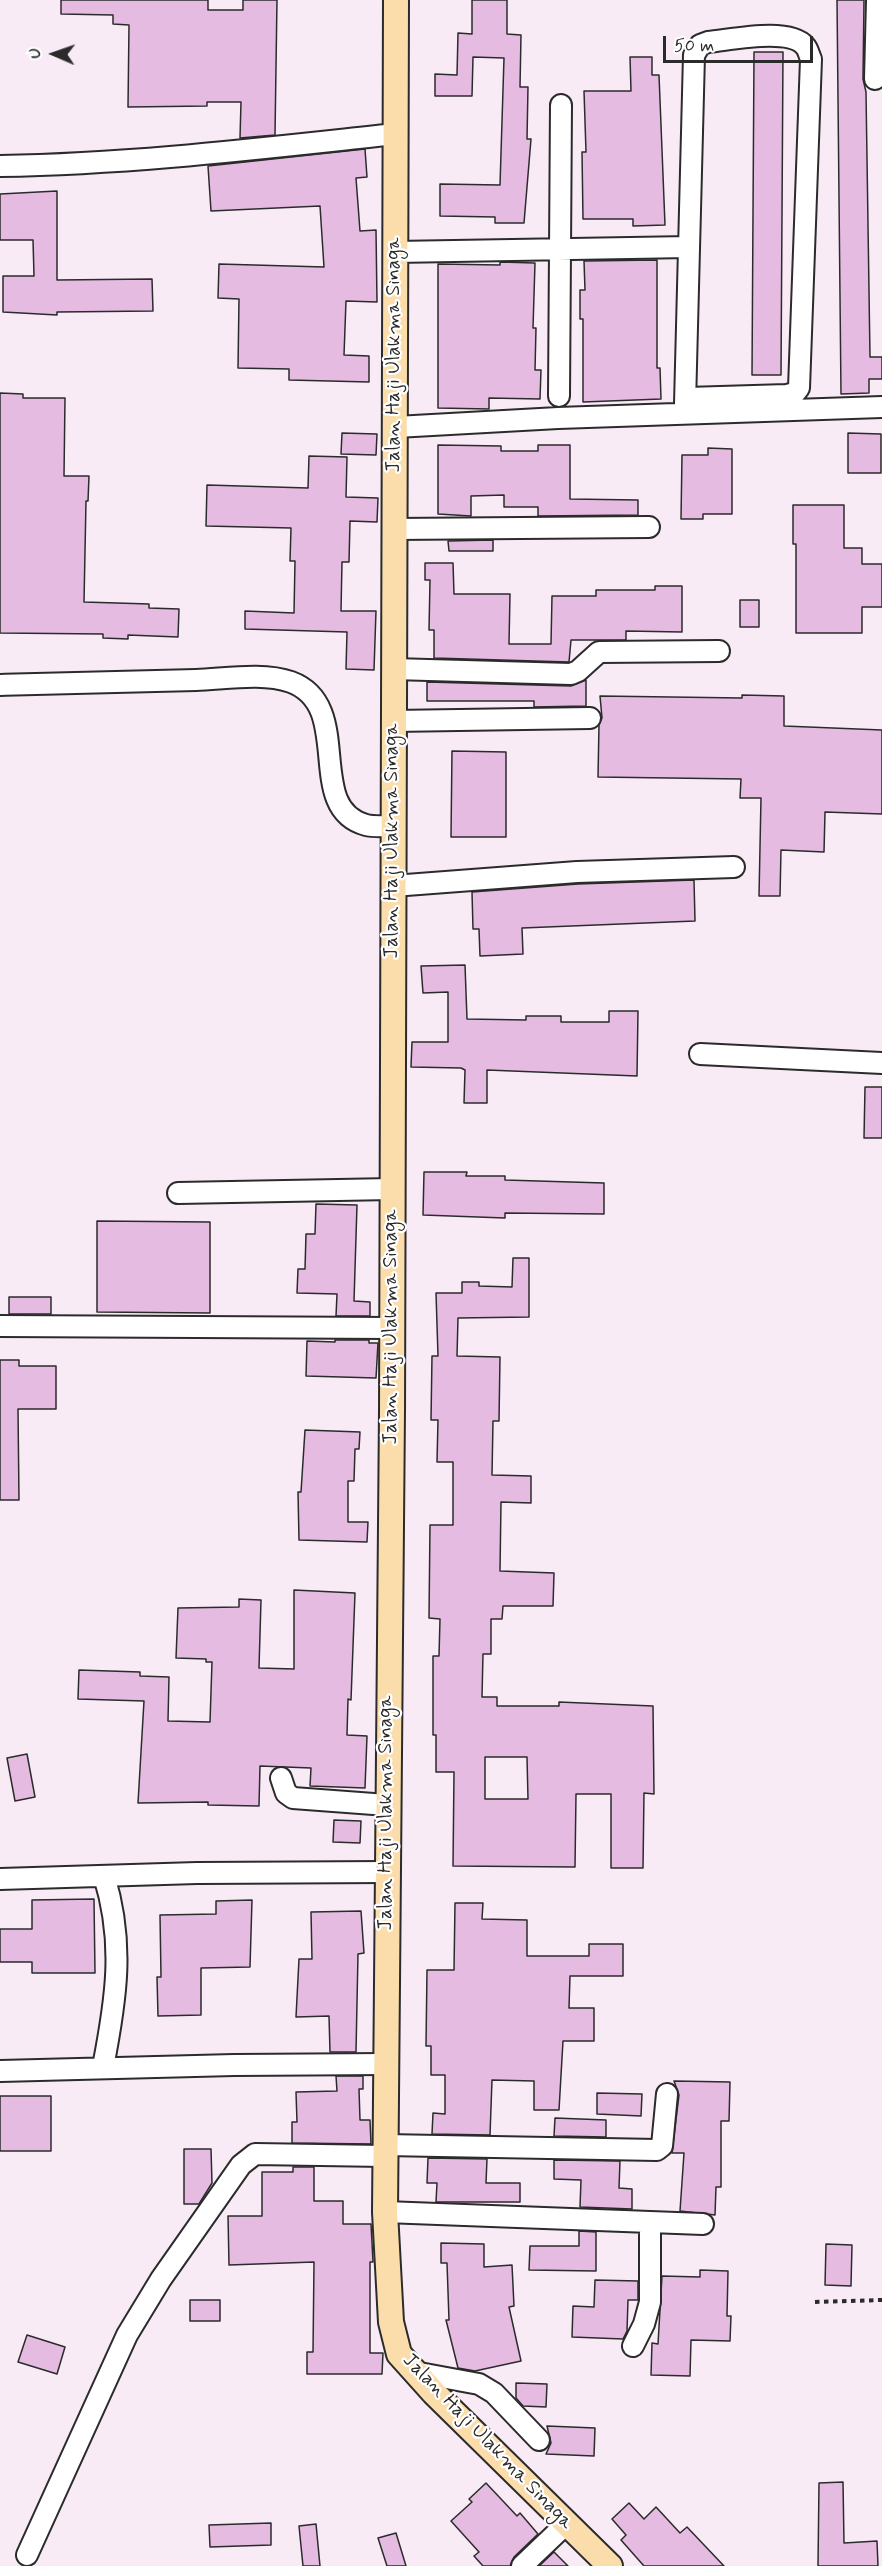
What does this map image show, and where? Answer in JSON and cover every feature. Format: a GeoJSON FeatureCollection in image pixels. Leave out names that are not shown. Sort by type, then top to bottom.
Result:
{"type":"FeatureCollection","features":[{"type":"Feature","properties":{"kind":"main road","name":"Jalan Haji Ulakma Sinaga"},"geometry":{"type":"LineString","coordinates":[[396,0],[392,1410],[385,2151],[385,2212],[391,2322],[399,2354],[414,2372],[566,2525],[610,2566]]}},
{"type":"Feature","properties":{"kind":"street"},"geometry":{"type":"LineString","coordinates":[[875,79],[877,0]]}},
{"type":"Feature","properties":{"kind":"street"},"geometry":{"type":"LineString","coordinates":[[782,35],[794,38],[806,46],[811,59],[798,388],[795,393],[686,401],[689,247],[693,64],[697,49],[708,42],[782,35]]}},
{"type":"Feature","properties":{"kind":"street"},"geometry":{"type":"LineString","coordinates":[[559,396],[561,105]]}},
{"type":"Feature","properties":{"kind":"street"},"geometry":{"type":"LineString","coordinates":[[0,166],[70,165],[156,159],[396,134]]}},
{"type":"Feature","properties":{"kind":"street"},"geometry":{"type":"LineString","coordinates":[[395,252],[689,247]]}},
{"type":"Feature","properties":{"kind":"street"},"geometry":{"type":"LineString","coordinates":[[396,427],[882,407]]}},
{"type":"Feature","properties":{"kind":"street"},"geometry":{"type":"LineString","coordinates":[[394,529],[650,527]]}},
{"type":"Feature","properties":{"kind":"street"},"geometry":{"type":"LineString","coordinates":[[393,669],[571,674],[578,671],[599,652],[719,651]]}},
{"type":"Feature","properties":{"kind":"street"},"geometry":{"type":"LineString","coordinates":[[0,685],[238,678],[290,682],[306,691],[321,708],[327,725],[335,795],[350,816],[366,825],[393,826]]}},
{"type":"Feature","properties":{"kind":"street"},"geometry":{"type":"LineString","coordinates":[[393,722],[590,718]]}},
{"type":"Feature","properties":{"kind":"street"},"geometry":{"type":"LineString","coordinates":[[393,886],[577,872],[734,867]]}},
{"type":"Feature","properties":{"kind":"street"},"geometry":{"type":"LineString","coordinates":[[700,1054],[882,1063]]}},
{"type":"Feature","properties":{"kind":"street"},"geometry":{"type":"LineString","coordinates":[[178,1193],[392,1189]]}},
{"type":"Feature","properties":{"kind":"street"},"geometry":{"type":"LineString","coordinates":[[0,1326],[391,1328]]}},
{"type":"Feature","properties":{"kind":"street"},"geometry":{"type":"LineString","coordinates":[[281,1778],[286,1793],[293,1798],[387,1805]]}},
{"type":"Feature","properties":{"kind":"street"},"geometry":{"type":"LineString","coordinates":[[0,1879],[197,1873],[387,1872]]}},
{"type":"Feature","properties":{"kind":"street"},"geometry":{"type":"LineString","coordinates":[[103,2067],[114,2007],[117,1955],[114,1908],[104,1876]]}},
{"type":"Feature","properties":{"kind":"street"},"geometry":{"type":"LineString","coordinates":[[0,2071],[103,2067],[386,2064]]}},
{"type":"Feature","properties":{"kind":"street"},"geometry":{"type":"LineString","coordinates":[[27,2555],[127,2336],[161,2280],[241,2164],[255,2154],[657,2150],[662,2146],[664,2137],[667,2094]]}},
{"type":"Feature","properties":{"kind":"street"},"geometry":{"type":"LineString","coordinates":[[385,2212],[703,2224]]}},
{"type":"Feature","properties":{"kind":"street"},"geometry":{"type":"LineString","coordinates":[[633,2346],[644,2324],[650,2302],[650,2222]]}},
{"type":"Feature","properties":{"kind":"street"},"geometry":{"type":"LineString","coordinates":[[414,2372],[479,2384],[494,2393],[539,2440]]}},
{"type":"Feature","properties":{"kind":"street"},"geometry":{"type":"LineString","coordinates":[[522,2566],[566,2525]]}},
{"type":"Feature","properties":{"kind":"path"},"geometry":{"type":"LineString","coordinates":[[815,2302],[882,2300]]}},
{"type":"Feature","properties":{"kind":"building"},"geometry":{"type":"Polygon","coordinates":[[[61,0],[208,0],[208,10],[243,10],[243,0],[277,0],[275,135],[240,138],[241,102],[207,102],[207,106],[128,107],[129,25],[113,24],[113,15],[61,14],[61,0]]]}},
{"type":"Feature","properties":{"kind":"building"},"geometry":{"type":"Polygon","coordinates":[[[472,0],[507,0],[507,34],[521,35],[520,87],[528,87],[527,139],[531,139],[524,223],[495,223],[495,217],[440,216],[440,184],[500,185],[504,58],[473,57],[472,96],[435,96],[435,74],[457,75],[458,33],[472,34],[472,0]]]}},
{"type":"Feature","properties":{"kind":"building"},"geometry":{"type":"Polygon","coordinates":[[[837,0],[864,0],[863,79],[866,92],[870,357],[882,357],[882,379],[869,379],[869,393],[841,394],[837,0]]]}},
{"type":"Feature","properties":{"kind":"building"},"geometry":{"type":"Polygon","coordinates":[[[754,52],[783,52],[781,375],[752,375],[754,52]]]}},
{"type":"Feature","properties":{"kind":"building"},"geometry":{"type":"Polygon","coordinates":[[[630,57],[652,57],[652,75],[659,75],[665,225],[633,226],[633,219],[583,219],[582,152],[586,152],[584,91],[631,91],[630,57]]]}},
{"type":"Feature","properties":{"kind":"building"},"geometry":{"type":"Polygon","coordinates":[[[365,149],[367,177],[356,178],[360,231],[376,230],[377,302],[346,301],[344,355],[369,356],[369,382],[289,380],[289,369],[238,368],[239,299],[218,298],[219,264],[324,267],[320,206],[211,211],[208,166],[365,149]]]}},
{"type":"Feature","properties":{"kind":"building"},"geometry":{"type":"Polygon","coordinates":[[[57,191],[57,280],[152,279],[153,311],[57,312],[57,315],[3,312],[3,276],[34,276],[33,240],[0,240],[0,194],[57,191]]]}},
{"type":"Feature","properties":{"kind":"building"},"geometry":{"type":"Polygon","coordinates":[[[657,260],[657,368],[660,368],[661,399],[583,402],[583,319],[580,319],[580,290],[585,290],[584,261],[657,260]]]}},
{"type":"Feature","properties":{"kind":"building"},"geometry":{"type":"Polygon","coordinates":[[[500,262],[535,263],[533,328],[536,328],[535,370],[541,370],[540,399],[489,398],[489,409],[438,408],[438,264],[500,265],[500,262]]]}},
{"type":"Feature","properties":{"kind":"building"},"geometry":{"type":"Polygon","coordinates":[[[0,393],[23,394],[23,398],[65,398],[64,476],[89,476],[88,501],[86,501],[84,602],[149,604],[149,608],[179,609],[178,637],[128,635],[128,639],[103,638],[103,634],[0,633],[0,393]]]}},
{"type":"Feature","properties":{"kind":"building"},"geometry":{"type":"Polygon","coordinates":[[[342,433],[377,434],[376,455],[341,454],[342,433]]]}},
{"type":"Feature","properties":{"kind":"building"},"geometry":{"type":"Polygon","coordinates":[[[848,433],[881,434],[881,473],[848,473],[848,433]]]}},
{"type":"Feature","properties":{"kind":"building"},"geometry":{"type":"Polygon","coordinates":[[[438,445],[501,446],[501,451],[538,451],[538,445],[570,445],[570,499],[638,500],[638,515],[538,516],[538,507],[504,507],[504,495],[471,496],[471,516],[438,514],[438,445]]]}},
{"type":"Feature","properties":{"kind":"building"},"geometry":{"type":"Polygon","coordinates":[[[708,448],[732,449],[732,514],[703,514],[703,519],[681,519],[682,455],[708,455],[708,448]]]}},
{"type":"Feature","properties":{"kind":"building"},"geometry":{"type":"Polygon","coordinates":[[[309,456],[347,457],[346,497],[378,498],[377,522],[350,521],[349,562],[342,562],[341,611],[376,611],[374,670],[346,669],[347,632],[245,629],[245,611],[294,613],[295,561],[290,561],[291,528],[206,526],[207,485],[308,488],[309,456]]]}},
{"type":"Feature","properties":{"kind":"building"},"geometry":{"type":"Polygon","coordinates":[[[793,505],[844,505],[844,548],[862,548],[862,564],[882,564],[882,607],[862,607],[862,633],[796,633],[796,544],[793,544],[793,505]]]}},
{"type":"Feature","properties":{"kind":"building"},"geometry":{"type":"Polygon","coordinates":[[[493,540],[493,551],[449,551],[448,541],[493,540]]]}},
{"type":"Feature","properties":{"kind":"building"},"geometry":{"type":"Polygon","coordinates":[[[425,563],[453,563],[454,594],[510,594],[509,644],[551,644],[552,596],[596,596],[596,590],[655,590],[655,586],[682,586],[682,632],[626,631],[626,640],[571,640],[569,662],[434,658],[434,630],[429,630],[430,580],[425,580],[425,563]]]}},
{"type":"Feature","properties":{"kind":"building"},"geometry":{"type":"Polygon","coordinates":[[[740,600],[759,600],[759,627],[740,627],[740,600]]]}},
{"type":"Feature","properties":{"kind":"building"},"geometry":{"type":"Polygon","coordinates":[[[586,680],[586,706],[534,707],[534,701],[427,701],[427,682],[571,686],[586,680]]]}},
{"type":"Feature","properties":{"kind":"building"},"geometry":{"type":"Polygon","coordinates":[[[742,695],[784,696],[784,726],[882,730],[882,814],[825,812],[824,852],[781,850],[780,896],[759,896],[761,798],[740,798],[741,779],[598,777],[599,725],[602,718],[600,696],[742,698],[742,695]]]}},
{"type":"Feature","properties":{"kind":"building"},"geometry":{"type":"Polygon","coordinates":[[[452,751],[506,752],[506,837],[451,837],[452,751]]]}},
{"type":"Feature","properties":{"kind":"building"},"geometry":{"type":"Polygon","coordinates":[[[694,880],[695,921],[522,928],[523,954],[480,956],[479,929],[473,929],[472,892],[578,884],[694,880]]]}},
{"type":"Feature","properties":{"kind":"building"},"geometry":{"type":"Polygon","coordinates":[[[465,965],[467,1019],[526,1020],[526,1016],[561,1016],[561,1022],[609,1022],[609,1011],[638,1011],[637,1076],[487,1070],[487,1103],[464,1103],[465,1070],[411,1067],[412,1042],[448,1042],[448,992],[423,993],[421,966],[465,965]]]}},
{"type":"Feature","properties":{"kind":"building"},"geometry":{"type":"Polygon","coordinates":[[[865,1087],[882,1087],[882,1138],[864,1138],[865,1087]]]}},
{"type":"Feature","properties":{"kind":"building"},"geometry":{"type":"Polygon","coordinates":[[[424,1172],[467,1172],[466,1176],[505,1176],[505,1180],[604,1183],[604,1214],[505,1213],[505,1218],[423,1215],[424,1172]]]}},
{"type":"Feature","properties":{"kind":"building"},"geometry":{"type":"Polygon","coordinates":[[[316,1204],[357,1205],[354,1301],[370,1302],[370,1316],[336,1316],[337,1294],[297,1293],[298,1269],[305,1269],[306,1234],[315,1234],[316,1204]]]}},
{"type":"Feature","properties":{"kind":"building"},"geometry":{"type":"Polygon","coordinates":[[[97,1221],[210,1222],[210,1313],[97,1312],[97,1221]]]}},
{"type":"Feature","properties":{"kind":"building"},"geometry":{"type":"Polygon","coordinates":[[[513,1258],[529,1258],[529,1317],[458,1318],[457,1356],[500,1357],[499,1421],[493,1421],[492,1475],[531,1476],[531,1503],[501,1502],[500,1571],[554,1573],[553,1606],[503,1606],[502,1619],[491,1619],[491,1654],[483,1654],[482,1697],[497,1697],[497,1706],[559,1706],[559,1702],[653,1706],[654,1794],[644,1793],[643,1868],[611,1868],[611,1794],[576,1794],[575,1867],[453,1866],[454,1772],[436,1772],[436,1735],[433,1735],[433,1656],[439,1656],[440,1619],[429,1618],[430,1525],[453,1525],[453,1462],[437,1462],[438,1420],[431,1420],[432,1356],[438,1356],[436,1293],[462,1293],[462,1282],[479,1282],[479,1286],[512,1287],[513,1258]],[[485,1757],[485,1799],[528,1799],[527,1757],[485,1757]]]}},
{"type":"Feature","properties":{"kind":"building"},"geometry":{"type":"Polygon","coordinates":[[[9,1297],[51,1297],[51,1314],[9,1314],[9,1297]]]}},
{"type":"Feature","properties":{"kind":"building"},"geometry":{"type":"Polygon","coordinates":[[[335,1340],[369,1340],[369,1343],[378,1343],[376,1378],[306,1376],[307,1341],[335,1342],[335,1340]]]}},
{"type":"Feature","properties":{"kind":"building"},"geometry":{"type":"Polygon","coordinates":[[[0,1360],[19,1360],[19,1366],[56,1366],[56,1409],[18,1409],[19,1500],[0,1500],[0,1360]]]}},
{"type":"Feature","properties":{"kind":"building"},"geometry":{"type":"Polygon","coordinates":[[[305,1430],[360,1432],[359,1449],[355,1449],[354,1481],[348,1481],[348,1522],[368,1522],[367,1542],[299,1540],[298,1492],[301,1492],[305,1430]]]}},
{"type":"Feature","properties":{"kind":"building"},"geometry":{"type":"Polygon","coordinates":[[[294,1590],[355,1593],[351,1700],[348,1699],[347,1735],[367,1736],[365,1788],[310,1786],[311,1768],[260,1766],[259,1806],[208,1805],[208,1802],[138,1803],[144,1701],[78,1699],[79,1670],[140,1672],[140,1676],[169,1677],[168,1721],[210,1722],[212,1662],[206,1662],[206,1659],[176,1658],[178,1608],[239,1607],[239,1599],[261,1600],[259,1668],[294,1669],[294,1590]]]}},
{"type":"Feature","properties":{"kind":"building"},"geometry":{"type":"Polygon","coordinates":[[[27,1754],[35,1797],[15,1801],[7,1758],[27,1754]]]}},
{"type":"Feature","properties":{"kind":"building"},"geometry":{"type":"Polygon","coordinates":[[[334,1820],[361,1821],[360,1843],[333,1842],[334,1820]]]}},
{"type":"Feature","properties":{"kind":"building"},"geometry":{"type":"Polygon","coordinates":[[[94,1899],[95,1973],[32,1973],[32,1962],[0,1962],[0,1929],[32,1929],[32,1900],[94,1899]]]}},
{"type":"Feature","properties":{"kind":"building"},"geometry":{"type":"Polygon","coordinates":[[[252,1900],[250,1967],[201,1968],[201,2015],[158,2016],[157,1977],[161,1977],[160,1915],[216,1914],[216,1901],[252,1900]]]}},
{"type":"Feature","properties":{"kind":"building"},"geometry":{"type":"Polygon","coordinates":[[[455,1903],[483,1903],[482,1919],[527,1920],[527,1956],[589,1956],[589,1944],[623,1944],[623,1976],[570,1976],[569,2008],[594,2008],[594,2041],[563,2041],[559,2110],[534,2110],[534,2081],[492,2080],[490,2135],[432,2134],[433,2113],[445,2114],[445,2075],[431,2075],[431,2046],[426,2046],[427,1970],[454,1970],[455,1903]]]}},
{"type":"Feature","properties":{"kind":"building"},"geometry":{"type":"Polygon","coordinates":[[[361,1911],[364,1953],[358,1954],[356,2052],[330,2052],[329,2016],[296,2017],[299,1959],[312,1959],[311,1912],[361,1911]]]}},
{"type":"Feature","properties":{"kind":"building"},"geometry":{"type":"Polygon","coordinates":[[[336,2076],[363,2076],[363,2089],[359,2089],[360,2120],[370,2120],[371,2144],[292,2143],[292,2122],[297,2122],[296,2092],[337,2091],[336,2076]]]}},
{"type":"Feature","properties":{"kind":"building"},"geometry":{"type":"Polygon","coordinates":[[[674,2081],[730,2082],[729,2121],[721,2121],[721,2187],[716,2187],[715,2215],[680,2211],[684,2153],[672,2153],[679,2095],[674,2081]]]}},
{"type":"Feature","properties":{"kind":"building"},"geometry":{"type":"Polygon","coordinates":[[[597,2093],[642,2094],[641,2116],[597,2114],[597,2093]]]}},
{"type":"Feature","properties":{"kind":"building"},"geometry":{"type":"Polygon","coordinates":[[[0,2096],[51,2096],[51,2151],[0,2151],[0,2096]]]}},
{"type":"Feature","properties":{"kind":"building"},"geometry":{"type":"Polygon","coordinates":[[[555,2118],[606,2120],[606,2137],[554,2136],[555,2118]]]}},
{"type":"Feature","properties":{"kind":"building"},"geometry":{"type":"Polygon","coordinates":[[[184,2149],[211,2149],[212,2183],[199,2204],[184,2204],[184,2149]]]}},
{"type":"Feature","properties":{"kind":"building"},"geometry":{"type":"Polygon","coordinates":[[[428,2158],[487,2159],[486,2183],[520,2183],[520,2202],[436,2202],[437,2183],[427,2183],[428,2158]]]}},
{"type":"Feature","properties":{"kind":"building"},"geometry":{"type":"Polygon","coordinates":[[[554,2160],[620,2161],[619,2188],[632,2189],[632,2209],[580,2207],[581,2180],[554,2179],[554,2160]]]}},
{"type":"Feature","properties":{"kind":"building"},"geometry":{"type":"Polygon","coordinates":[[[293,2167],[314,2167],[314,2201],[343,2201],[343,2224],[371,2224],[373,2262],[370,2262],[370,2353],[383,2353],[382,2374],[307,2374],[307,2352],[313,2352],[314,2262],[229,2265],[228,2216],[262,2216],[262,2172],[293,2172],[293,2167]]]}},
{"type":"Feature","properties":{"kind":"building"},"geometry":{"type":"Polygon","coordinates":[[[579,2231],[596,2232],[596,2271],[529,2270],[530,2246],[579,2246],[579,2231]]]}},
{"type":"Feature","properties":{"kind":"building"},"geometry":{"type":"Polygon","coordinates":[[[441,2243],[484,2244],[484,2267],[512,2265],[514,2306],[509,2307],[521,2361],[475,2371],[458,2368],[446,2320],[449,2320],[447,2263],[441,2263],[441,2243]]]}},
{"type":"Feature","properties":{"kind":"building"},"geometry":{"type":"Polygon","coordinates":[[[826,2244],[852,2245],[851,2286],[825,2285],[826,2244]]]}},
{"type":"Feature","properties":{"kind":"building"},"geometry":{"type":"Polygon","coordinates":[[[700,2270],[728,2271],[727,2316],[731,2316],[730,2341],[691,2340],[690,2376],[651,2375],[652,2343],[658,2344],[662,2276],[700,2277],[700,2270]]]}},
{"type":"Feature","properties":{"kind":"building"},"geometry":{"type":"Polygon","coordinates":[[[595,2280],[638,2281],[638,2300],[628,2300],[627,2331],[623,2339],[572,2337],[573,2306],[594,2307],[595,2280]]]}},
{"type":"Feature","properties":{"kind":"building"},"geometry":{"type":"Polygon","coordinates":[[[190,2300],[220,2300],[220,2321],[190,2321],[190,2300]]]}},
{"type":"Feature","properties":{"kind":"building"},"geometry":{"type":"Polygon","coordinates":[[[27,2335],[65,2347],[57,2374],[18,2362],[27,2335]]]}},
{"type":"Feature","properties":{"kind":"building"},"geometry":{"type":"Polygon","coordinates":[[[516,2383],[547,2384],[546,2407],[523,2406],[516,2398],[516,2383]]]}},
{"type":"Feature","properties":{"kind":"building"},"geometry":{"type":"Polygon","coordinates":[[[547,2426],[595,2428],[594,2456],[546,2454],[551,2443],[547,2426]]]}},
{"type":"Feature","properties":{"kind":"building"},"geometry":{"type":"Polygon","coordinates":[[[843,2482],[844,2543],[877,2541],[878,2566],[818,2566],[819,2483],[843,2482]]]}},
{"type":"Feature","properties":{"kind":"building"},"geometry":{"type":"Polygon","coordinates":[[[486,2483],[517,2516],[520,2513],[538,2534],[514,2557],[510,2566],[483,2566],[474,2556],[479,2552],[451,2521],[472,2502],[469,2499],[486,2483]]]}},
{"type":"Feature","properties":{"kind":"building"},"geometry":{"type":"Polygon","coordinates":[[[629,2503],[644,2519],[656,2507],[680,2533],[687,2527],[724,2566],[644,2566],[621,2540],[626,2535],[612,2519],[629,2503]]]}},
{"type":"Feature","properties":{"kind":"building"},"geometry":{"type":"Polygon","coordinates":[[[271,2523],[271,2545],[210,2547],[209,2525],[271,2523]]]}},
{"type":"Feature","properties":{"kind":"building"},"geometry":{"type":"Polygon","coordinates":[[[316,2524],[320,2566],[303,2566],[299,2526],[316,2524]]]}},
{"type":"Feature","properties":{"kind":"building"},"geometry":{"type":"Polygon","coordinates":[[[396,2533],[406,2566],[387,2566],[378,2538],[396,2533]]]}},
{"type":"Feature","properties":{"kind":"building"},"geometry":{"type":"Polygon","coordinates":[[[554,2552],[568,2566],[539,2566],[554,2552]]]}}]}
